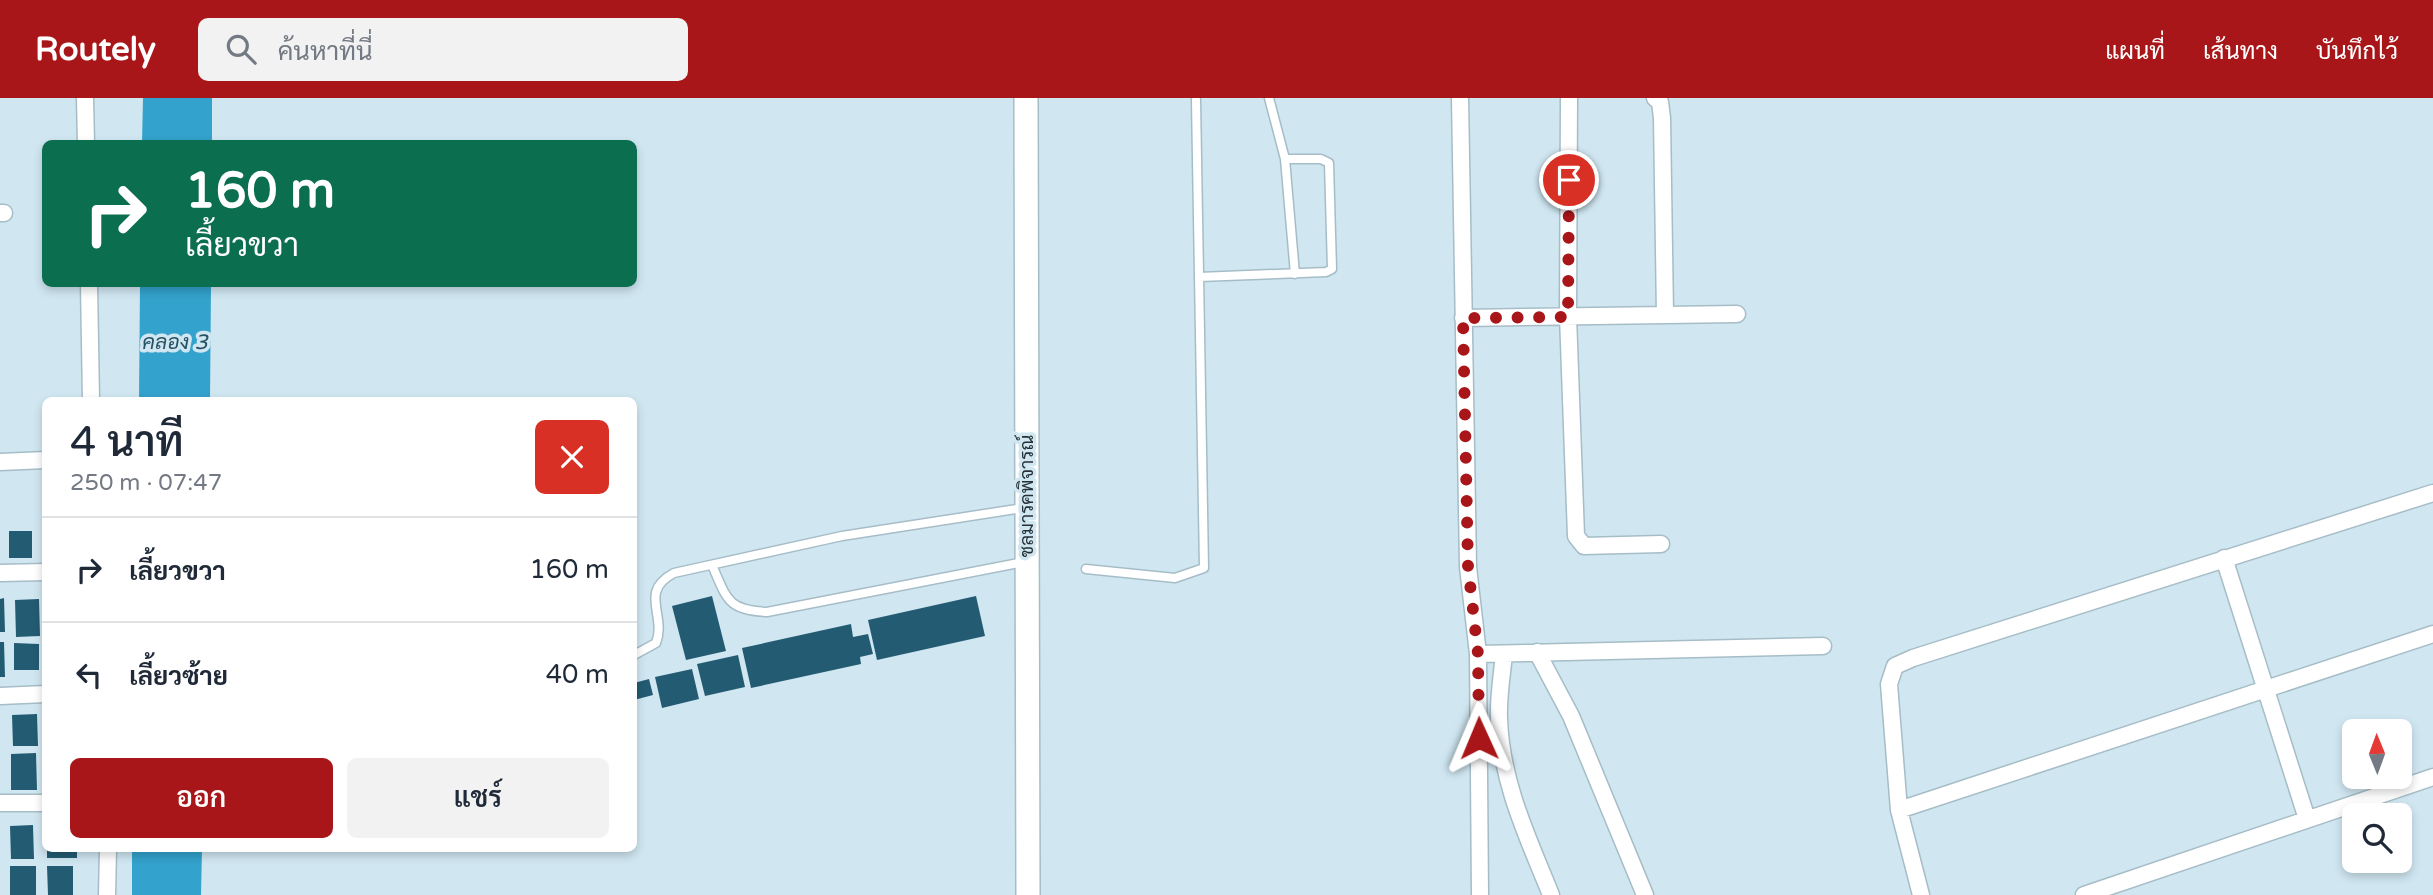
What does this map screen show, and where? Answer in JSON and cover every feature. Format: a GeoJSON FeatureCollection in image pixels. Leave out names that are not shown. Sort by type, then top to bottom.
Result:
{"type":"FeatureCollection","features":[{"type":"Feature","properties":{"kind":"street"},"geometry":{"type":"LineString","coordinates":[[85,98],[86,140]]}},
{"type":"Feature","properties":{"kind":"street","name":"ชลมารคพิจารณ์"},"geometry":{"type":"LineString","coordinates":[[1026,98],[1028,895]]}},
{"type":"Feature","properties":{"kind":"street"},"geometry":{"type":"LineString","coordinates":[[1460,98],[1468,566],[1478,654],[1480,895]]}},
{"type":"Feature","properties":{"kind":"street"},"geometry":{"type":"LineString","coordinates":[[1576,98],[1569,98],[1568,317],[1576,536],[1584,546],[1661,544]]}},
{"type":"Feature","properties":{"kind":"street"},"geometry":{"type":"LineString","coordinates":[[1655,98],[1660,102],[1662,118],[1665,315]]}},
{"type":"Feature","properties":{"kind":"street"},"geometry":{"type":"LineString","coordinates":[[89,287],[91,397]]}},
{"type":"Feature","properties":{"kind":"street"},"geometry":{"type":"LineString","coordinates":[[1463,318],[1737,314]]}},
{"type":"Feature","properties":{"kind":"street"},"geometry":{"type":"LineString","coordinates":[[0,462],[42,460]]}},
{"type":"Feature","properties":{"kind":"street"},"geometry":{"type":"LineString","coordinates":[[1922,895],[1899,810],[1889,684],[1895,666],[2433,492]]}},
{"type":"Feature","properties":{"kind":"street"},"geometry":{"type":"LineString","coordinates":[[2224,558],[2307,819]]}},
{"type":"Feature","properties":{"kind":"street"},"geometry":{"type":"LineString","coordinates":[[0,573],[42,572]]}},
{"type":"Feature","properties":{"kind":"street"},"geometry":{"type":"LineString","coordinates":[[1899,810],[2433,634]]}},
{"type":"Feature","properties":{"kind":"street"},"geometry":{"type":"LineString","coordinates":[[1478,654],[1824,646]]}},
{"type":"Feature","properties":{"kind":"street"},"geometry":{"type":"LineString","coordinates":[[1537,652],[1571,716],[1645,895]]}},
{"type":"Feature","properties":{"kind":"street"},"geometry":{"type":"LineString","coordinates":[[1503,654],[1499,718],[1502,756],[1510,790],[1551,895]]}},
{"type":"Feature","properties":{"kind":"street"},"geometry":{"type":"LineString","coordinates":[[0,696],[42,694]]}},
{"type":"Feature","properties":{"kind":"street"},"geometry":{"type":"LineString","coordinates":[[2084,895],[2433,777]]}},
{"type":"Feature","properties":{"kind":"street"},"geometry":{"type":"LineString","coordinates":[[0,803],[42,803]]}},
{"type":"Feature","properties":{"kind":"street"},"geometry":{"type":"LineString","coordinates":[[107,895],[108,852]]}},
{"type":"Feature","properties":{"kind":"lane"},"geometry":{"type":"LineString","coordinates":[[1269,98],[1285,159],[1295,274]]}},
{"type":"Feature","properties":{"kind":"lane"},"geometry":{"type":"LineString","coordinates":[[1086,569],[1175,578],[1204,568],[1197,99]]}},
{"type":"Feature","properties":{"kind":"lane"},"geometry":{"type":"LineString","coordinates":[[1199,277],[1295,274],[1326,272],[1332,269],[1329,163],[1321,159],[1285,159]]}},
{"type":"Feature","properties":{"kind":"lane"},"geometry":{"type":"LineString","coordinates":[[637,653],[656,643],[661,631],[655,602],[656,589],[662,580],[674,573],[842,536],[1026,507]]}},
{"type":"Feature","properties":{"kind":"lane"},"geometry":{"type":"LineString","coordinates":[[712,565],[727,599],[744,611],[767,612],[1027,561]]}},
{"type":"Feature","properties":{"kind":"water"},"geometry":{"type":"Polygon","coordinates":[[[143,98],[212,98],[212,140],[142,140],[143,98]]]}},
{"type":"Feature","properties":{"kind":"water","name":"คลอง 3"},"geometry":{"type":"Polygon","coordinates":[[[140,287],[211,287],[210,397],[139,397],[140,287]]]}},
{"type":"Feature","properties":{"kind":"water"},"geometry":{"type":"Polygon","coordinates":[[[132,852],[202,852],[201,895],[132,895],[132,852]]]}},
{"type":"Feature","properties":{"kind":"building"},"geometry":{"type":"Polygon","coordinates":[[[9,531],[32,531],[32,558],[9,558],[9,531]]]}},
{"type":"Feature","properties":{"kind":"building"},"geometry":{"type":"Polygon","coordinates":[[[712,596],[726,651],[686,660],[672,606],[712,596]]]}},
{"type":"Feature","properties":{"kind":"building"},"geometry":{"type":"Polygon","coordinates":[[[976,596],[985,636],[877,660],[868,620],[976,596]]]}},
{"type":"Feature","properties":{"kind":"building"},"geometry":{"type":"Polygon","coordinates":[[[4,598],[5,632],[0,632],[0,599],[4,598]]]}},
{"type":"Feature","properties":{"kind":"building"},"geometry":{"type":"Polygon","coordinates":[[[39,599],[40,636],[16,637],[15,600],[39,599]]]}},
{"type":"Feature","properties":{"kind":"building"},"geometry":{"type":"Polygon","coordinates":[[[851,624],[853,637],[868,634],[873,654],[860,657],[861,664],[751,688],[742,648],[851,624]]]}},
{"type":"Feature","properties":{"kind":"building"},"geometry":{"type":"Polygon","coordinates":[[[0,642],[4,642],[5,677],[0,677],[0,642]]]}},
{"type":"Feature","properties":{"kind":"building"},"geometry":{"type":"Polygon","coordinates":[[[14,643],[39,644],[39,670],[14,670],[14,643]]]}},
{"type":"Feature","properties":{"kind":"building"},"geometry":{"type":"Polygon","coordinates":[[[738,655],[745,687],[705,696],[697,664],[738,655]]]}},
{"type":"Feature","properties":{"kind":"building"},"geometry":{"type":"Polygon","coordinates":[[[692,669],[699,699],[662,708],[655,677],[692,669]]]}},
{"type":"Feature","properties":{"kind":"building"},"geometry":{"type":"Polygon","coordinates":[[[649,679],[653,695],[637,699],[637,682],[649,679]]]}},
{"type":"Feature","properties":{"kind":"building"},"geometry":{"type":"Polygon","coordinates":[[[37,714],[38,746],[13,746],[12,715],[37,714]]]}},
{"type":"Feature","properties":{"kind":"building"},"geometry":{"type":"Polygon","coordinates":[[[36,753],[37,790],[11,790],[11,754],[36,753]]]}},
{"type":"Feature","properties":{"kind":"building"},"geometry":{"type":"Polygon","coordinates":[[[33,825],[34,859],[11,859],[10,826],[33,825]]]}},
{"type":"Feature","properties":{"kind":"building"},"geometry":{"type":"Polygon","coordinates":[[[47,852],[77,852],[77,858],[47,858],[47,852]]]}},
{"type":"Feature","properties":{"kind":"building"},"geometry":{"type":"Polygon","coordinates":[[[10,866],[36,866],[36,895],[10,895],[10,866]]]}},
{"type":"Feature","properties":{"kind":"building"},"geometry":{"type":"Polygon","coordinates":[[[47,866],[73,866],[73,895],[48,895],[47,866]]]}},
{"type":"Feature","properties":{"kind":"route"},"geometry":{"type":"LineString","coordinates":[[1479,738],[1478,654],[1468,566],[1463,318],[1568,317],[1569,180]]}}]}
